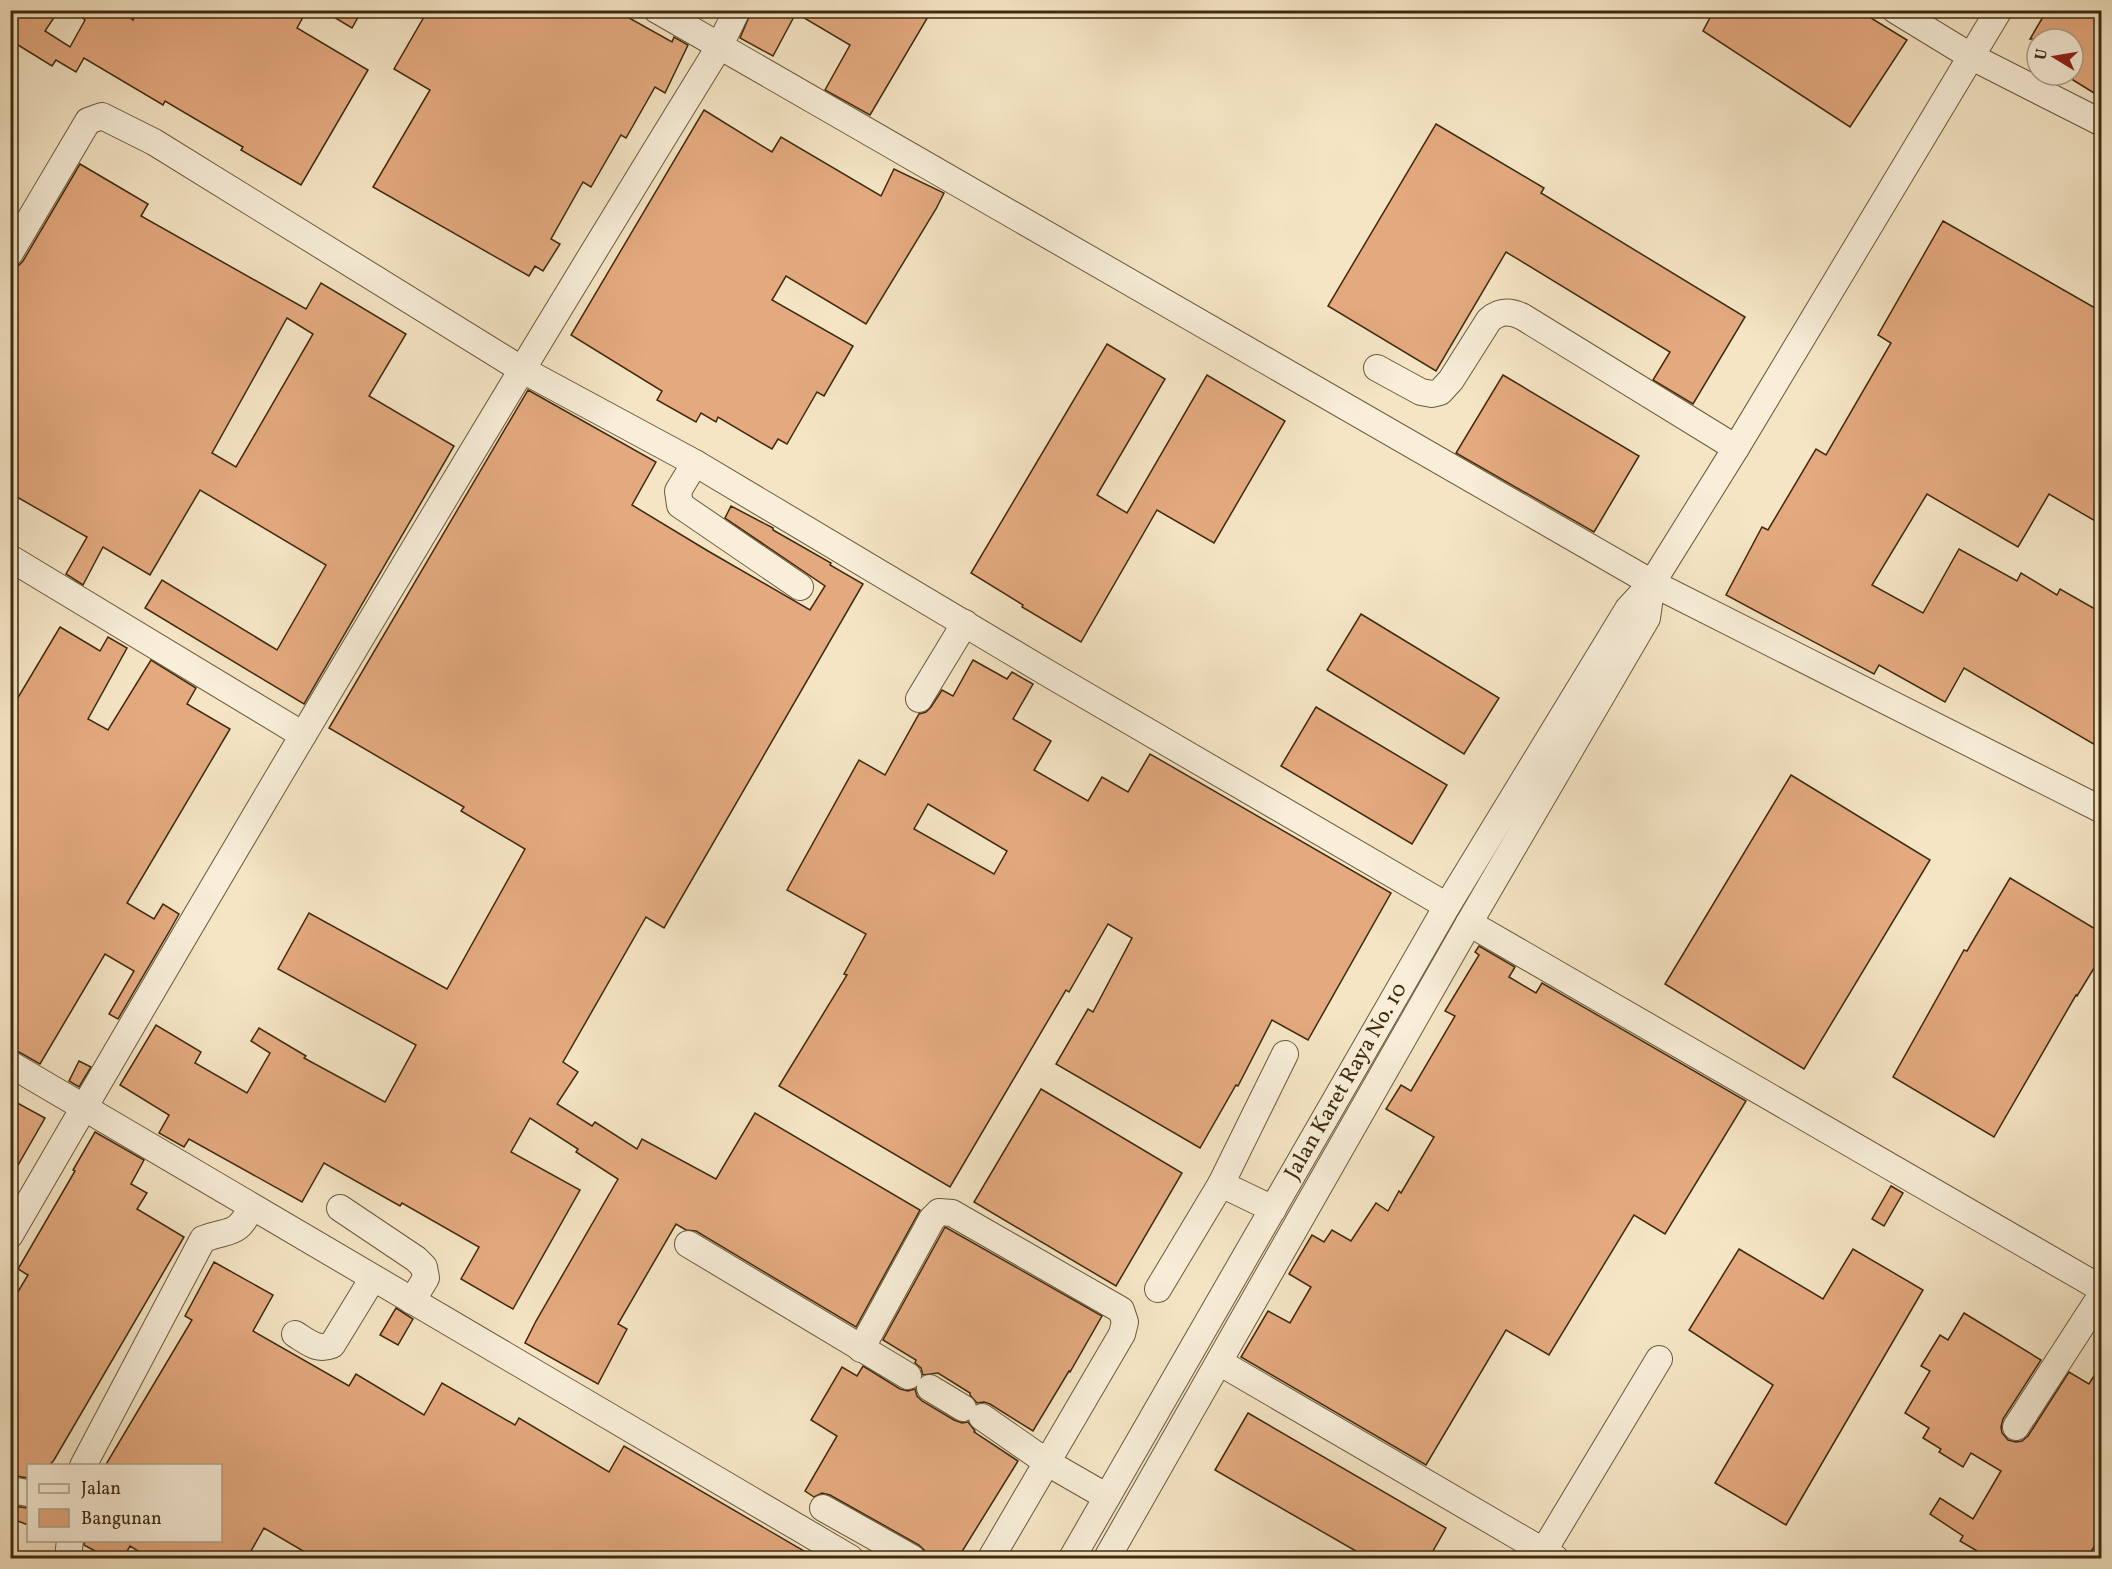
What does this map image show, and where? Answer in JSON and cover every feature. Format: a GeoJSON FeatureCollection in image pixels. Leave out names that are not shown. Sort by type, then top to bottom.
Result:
{"type":"FeatureCollection","features":[{"type":"Feature","properties":{"kind":"street"},"geometry":{"type":"LineString","coordinates":[[657,10],[1652,583],[2102,810]]}},
{"type":"Feature","properties":{"kind":"street"},"geometry":{"type":"LineString","coordinates":[[10,1235],[181,941],[521,369],[719,47],[737,10]]}},
{"type":"Feature","properties":{"kind":"street"},"geometry":{"type":"LineString","coordinates":[[1895,10],[1972,57],[2102,123]]}},
{"type":"Feature","properties":{"kind":"street"},"geometry":{"type":"LineString","coordinates":[[1637,613],[1652,583],[1736,448],[1999,10]]}},
{"type":"Feature","properties":{"kind":"street"},"geometry":{"type":"LineString","coordinates":[[10,253],[88,121],[102,116],[154,142],[521,369],[694,463],[1447,906]]}},
{"type":"Feature","properties":{"kind":"street"},"geometry":{"type":"LineString","coordinates":[[1377,368],[1421,392],[1432,394],[1440,392],[1451,380],[1489,320],[1495,315],[1512,312],[1736,448]]}},
{"type":"Feature","properties":{"kind":"street"},"geometry":{"type":"LineString","coordinates":[[694,463],[678,491],[680,506],[800,586]]}},
{"type":"Feature","properties":{"kind":"street"},"geometry":{"type":"LineString","coordinates":[[10,558],[303,735]]}},
{"type":"Feature","properties":{"kind":"street","name":"Jalan Karet Raya No. 10"},"geometry":{"type":"LineString","coordinates":[[1071,1558],[1447,906],[1637,613]]}},
{"type":"Feature","properties":{"kind":"street","name":"Jalan Karet Raya No. 10"},"geometry":{"type":"LineString","coordinates":[[1107,1558],[1469,923],[1637,613]]}},
{"type":"Feature","properties":{"kind":"street"},"geometry":{"type":"LineString","coordinates":[[919,699],[965,624]]}},
{"type":"Feature","properties":{"kind":"street"},"geometry":{"type":"LineString","coordinates":[[1469,923],[2102,1291],[2016,1427]]}},
{"type":"Feature","properties":{"kind":"street"},"geometry":{"type":"LineString","coordinates":[[1158,1289],[1221,1184],[1285,1054]]}},
{"type":"Feature","properties":{"kind":"street"},"geometry":{"type":"LineString","coordinates":[[10,1064],[850,1558]]}},
{"type":"Feature","properties":{"kind":"street"},"geometry":{"type":"LineString","coordinates":[[1221,1184],[1273,1209]]}},
{"type":"Feature","properties":{"kind":"street"},"geometry":{"type":"LineString","coordinates":[[84,1464],[203,1239],[218,1233],[234,1231],[243,1224],[252,1207]]}},
{"type":"Feature","properties":{"kind":"street"},"geometry":{"type":"LineString","coordinates":[[340,1208],[416,1259],[424,1267],[426,1278],[412,1301]]}},
{"type":"Feature","properties":{"kind":"street"},"geometry":{"type":"LineString","coordinates":[[861,1348],[932,1219],[939,1212],[952,1213],[1121,1310],[1125,1322],[1122,1334],[991,1558]]}},
{"type":"Feature","properties":{"kind":"street"},"geometry":{"type":"LineString","coordinates":[[688,1244],[973,1412],[1048,1463],[1107,1497]]}},
{"type":"Feature","properties":{"kind":"street"},"geometry":{"type":"LineString","coordinates":[[295,1334],[318,1348],[332,1345],[373,1278]]}},
{"type":"Feature","properties":{"kind":"street"},"geometry":{"type":"LineString","coordinates":[[1219,1362],[1549,1555],[1659,1359]]}},
{"type":"Feature","properties":{"kind":"street"},"geometry":{"type":"LineString","coordinates":[[10,1490],[27,1493]]}},
{"type":"Feature","properties":{"kind":"street"},"geometry":{"type":"LineString","coordinates":[[823,1508],[912,1558]]}},
{"type":"Feature","properties":{"kind":"street"},"geometry":{"type":"LineString","coordinates":[[68,1558],[70,1542]]}},
{"type":"Feature","properties":{"kind":"building"},"geometry":{"type":"Polygon","coordinates":[[[22,10],[59,10],[45,31],[70,47],[85,20],[73,10],[121,10],[133,20],[138,10],[307,10],[297,28],[368,70],[301,185],[241,150],[243,147],[165,101],[163,105],[84,58],[76,72],[56,60],[52,66],[10,40],[10,25],[22,10]]]}},
{"type":"Feature","properties":{"kind":"building"},"geometry":{"type":"Polygon","coordinates":[[[322,10],[362,10],[352,28],[322,10]]]}},
{"type":"Feature","properties":{"kind":"building"},"geometry":{"type":"Polygon","coordinates":[[[428,10],[615,10],[672,42],[674,37],[688,45],[665,93],[655,87],[626,138],[621,135],[591,187],[583,182],[551,239],[560,244],[543,271],[535,266],[529,276],[373,187],[430,90],[394,69],[428,10]]]}},
{"type":"Feature","properties":{"kind":"building"},"geometry":{"type":"Polygon","coordinates":[[[752,10],[932,10],[870,115],[825,90],[850,45],[796,13],[773,56],[740,38],[752,10]]]}},
{"type":"Feature","properties":{"kind":"building"},"geometry":{"type":"Polygon","coordinates":[[[1714,10],[1858,10],[1907,40],[1850,127],[1703,31],[1714,10]]]}},
{"type":"Feature","properties":{"kind":"building"},"geometry":{"type":"Polygon","coordinates":[[[2047,10],[2095,10],[2102,14],[2102,98],[2084,87],[2085,27],[2037,27],[2047,10]]]}},
{"type":"Feature","properties":{"kind":"building"},"geometry":{"type":"Polygon","coordinates":[[[704,110],[772,152],[781,137],[881,196],[894,169],[944,193],[866,324],[786,276],[772,300],[853,346],[824,396],[817,392],[787,444],[778,439],[772,449],[718,417],[716,422],[701,413],[696,422],[657,400],[662,391],[571,335],[704,110]]]}},
{"type":"Feature","properties":{"kind":"building"},"geometry":{"type":"Polygon","coordinates":[[[1436,124],[1544,188],[1541,193],[1745,317],[1693,404],[1653,380],[1670,352],[1506,252],[1436,371],[1328,306],[1436,124]]]}},
{"type":"Feature","properties":{"kind":"building"},"geometry":{"type":"Polygon","coordinates":[[[80,164],[148,204],[141,216],[306,309],[321,283],[406,334],[369,396],[454,446],[304,704],[145,608],[162,580],[277,650],[326,565],[200,490],[150,575],[103,547],[83,585],[66,574],[87,537],[10,493],[10,268],[18,266],[80,164]],[[287,318],[212,453],[236,467],[313,334],[287,318]]]}},
{"type":"Feature","properties":{"kind":"building"},"geometry":{"type":"Polygon","coordinates":[[[1943,221],[2102,312],[2102,525],[2049,494],[2018,547],[1927,494],[1872,585],[1923,613],[1959,549],[2017,581],[2021,573],[2057,595],[2060,589],[2102,613],[2102,749],[1964,668],[1945,702],[1879,665],[1874,674],[1726,595],[1762,527],[1768,530],[1816,449],[1826,455],[1891,343],[1878,335],[1943,221]]]}},
{"type":"Feature","properties":{"kind":"building"},"geometry":{"type":"Polygon","coordinates":[[[1107,344],[1165,379],[1097,495],[1127,513],[1207,375],[1285,421],[1214,543],[1157,510],[1081,642],[971,573],[1107,344]]]}},
{"type":"Feature","properties":{"kind":"building"},"geometry":{"type":"Polygon","coordinates":[[[1503,375],[1639,456],[1594,532],[1456,453],[1503,375]]]}},
{"type":"Feature","properties":{"kind":"building"},"geometry":{"type":"Polygon","coordinates":[[[528,390],[656,462],[632,505],[708,551],[810,610],[825,586],[725,518],[731,506],[773,528],[863,584],[664,928],[646,917],[563,1062],[578,1072],[557,1104],[592,1126],[595,1122],[637,1149],[642,1139],[716,1179],[755,1113],[920,1210],[856,1327],[696,1231],[686,1230],[676,1224],[618,1324],[627,1329],[598,1384],[525,1343],[618,1179],[576,1152],[578,1149],[530,1118],[511,1152],[580,1190],[513,1309],[461,1279],[479,1247],[402,1203],[400,1206],[324,1163],[302,1202],[189,1139],[184,1147],[159,1133],[169,1115],[120,1085],[156,1025],[201,1052],[195,1063],[247,1093],[270,1053],[251,1041],[259,1028],[306,1056],[304,1058],[385,1102],[416,1045],[278,969],[309,913],[447,989],[525,849],[461,811],[464,807],[329,728],[528,390]]]}},
{"type":"Feature","properties":{"kind":"building"},"geometry":{"type":"Polygon","coordinates":[[[1361,614],[1499,698],[1464,754],[1327,670],[1361,614]]]}},
{"type":"Feature","properties":{"kind":"building"},"geometry":{"type":"Polygon","coordinates":[[[60,627],[100,651],[108,637],[127,648],[88,719],[108,730],[151,660],[196,688],[187,704],[230,729],[127,903],[154,919],[163,904],[179,914],[169,932],[118,1019],[109,1014],[134,971],[105,954],[40,1064],[10,1047],[10,711],[60,627]]]}},
{"type":"Feature","properties":{"kind":"building"},"geometry":{"type":"Polygon","coordinates":[[[973,660],[1007,679],[1012,672],[1033,684],[1013,719],[1051,741],[1034,770],[1088,801],[1102,777],[1128,792],[1150,754],[1391,893],[1308,1040],[1272,1020],[1238,1086],[1236,1085],[1200,1148],[1056,1064],[1088,1009],[1093,1012],[1132,938],[1108,924],[1069,992],[1066,990],[950,1187],[779,1086],[847,975],[844,974],[866,934],[787,890],[859,760],[885,775],[919,714],[931,707],[942,690],[953,696],[973,660]],[[928,804],[914,829],[994,874],[1007,851],[928,804]]]}},
{"type":"Feature","properties":{"kind":"building"},"geometry":{"type":"Polygon","coordinates":[[[1316,707],[1447,785],[1412,844],[1281,766],[1316,707]]]}},
{"type":"Feature","properties":{"kind":"building"},"geometry":{"type":"Polygon","coordinates":[[[1791,775],[1930,860],[1804,1069],[1665,984],[1791,775]]]}},
{"type":"Feature","properties":{"kind":"building"},"geometry":{"type":"Polygon","coordinates":[[[2010,878],[2102,933],[2102,955],[2076,995],[1994,1137],[1893,1077],[1964,950],[1967,951],[2010,878]]]}},
{"type":"Feature","properties":{"kind":"building"},"geometry":{"type":"Polygon","coordinates":[[[1479,946],[1515,967],[1509,977],[1536,993],[1542,983],[1746,1101],[1665,1234],[1634,1215],[1549,1355],[1506,1330],[1426,1465],[1241,1357],[1268,1311],[1290,1323],[1311,1287],[1289,1274],[1312,1235],[1324,1242],[1332,1230],[1351,1241],[1376,1203],[1388,1211],[1434,1137],[1386,1109],[1401,1085],[1411,1091],[1455,1016],[1445,1011],[1479,955],[1475,952],[1479,946]]]}},
{"type":"Feature","properties":{"kind":"building"},"geometry":{"type":"Polygon","coordinates":[[[79,1061],[91,1067],[79,1087],[69,1081],[79,1061]]]}},
{"type":"Feature","properties":{"kind":"building"},"geometry":{"type":"Polygon","coordinates":[[[1041,1089],[1182,1173],[1116,1286],[974,1202],[1041,1089]]]}},
{"type":"Feature","properties":{"kind":"building"},"geometry":{"type":"Polygon","coordinates":[[[10,1099],[45,1118],[10,1179],[10,1099]]]}},
{"type":"Feature","properties":{"kind":"building"},"geometry":{"type":"Polygon","coordinates":[[[95,1132],[144,1160],[131,1184],[147,1193],[137,1209],[184,1237],[54,1460],[51,1464],[27,1464],[27,1478],[10,1475],[10,1305],[28,1275],[18,1269],[75,1171],[73,1170],[95,1132]]]}},
{"type":"Feature","properties":{"kind":"building"},"geometry":{"type":"Polygon","coordinates":[[[1891,1186],[1903,1193],[1884,1226],[1872,1219],[1891,1186]]]}},
{"type":"Feature","properties":{"kind":"building"},"geometry":{"type":"Polygon","coordinates":[[[945,1227],[1102,1316],[1033,1431],[990,1404],[977,1403],[970,1393],[938,1373],[923,1375],[921,1368],[915,1363],[916,1360],[883,1340],[945,1227]]]}},
{"type":"Feature","properties":{"kind":"building"},"geometry":{"type":"Polygon","coordinates":[[[1739,1249],[1823,1299],[1853,1249],[1923,1290],[1786,1525],[1715,1483],[1773,1385],[1689,1330],[1739,1249]]]}},
{"type":"Feature","properties":{"kind":"building"},"geometry":{"type":"Polygon","coordinates":[[[214,1262],[273,1295],[253,1331],[349,1386],[356,1374],[424,1415],[442,1383],[515,1425],[519,1418],[609,1472],[624,1446],[816,1558],[315,1558],[264,1528],[247,1558],[150,1558],[130,1546],[123,1558],[108,1558],[84,1545],[85,1542],[222,1542],[222,1464],[106,1464],[192,1320],[185,1316],[214,1262]]]}},
{"type":"Feature","properties":{"kind":"building"},"geometry":{"type":"Polygon","coordinates":[[[396,1308],[413,1319],[398,1345],[380,1335],[396,1308]]]}},
{"type":"Feature","properties":{"kind":"building"},"geometry":{"type":"Polygon","coordinates":[[[1964,1313],[2041,1360],[2003,1419],[2002,1433],[2008,1440],[2022,1441],[2028,1436],[2069,1372],[2089,1384],[2102,1363],[2102,1534],[2087,1558],[1989,1558],[1960,1541],[1963,1536],[1930,1514],[1940,1498],[1973,1519],[2001,1471],[1971,1453],[1963,1467],[1939,1452],[1941,1449],[1923,1438],[1929,1428],[1905,1413],[1930,1371],[1921,1366],[1940,1335],[1948,1340],[1964,1313]]]}},
{"type":"Feature","properties":{"kind":"building"},"geometry":{"type":"Polygon","coordinates":[[[863,1366],[900,1389],[908,1391],[915,1389],[922,1401],[954,1420],[962,1423],[968,1422],[974,1432],[1018,1461],[958,1558],[927,1558],[925,1551],[919,1545],[830,1495],[822,1493],[814,1497],[805,1491],[837,1436],[811,1420],[842,1367],[857,1376],[863,1366]]]}},
{"type":"Feature","properties":{"kind":"building"},"geometry":{"type":"Polygon","coordinates":[[[1248,1413],[1446,1528],[1429,1558],[1368,1558],[1215,1470],[1248,1413]]]}},
{"type":"Feature","properties":{"kind":"building"},"geometry":{"type":"Polygon","coordinates":[[[13,1506],[27,1508],[27,1525],[10,1518],[13,1506]]]}}]}
